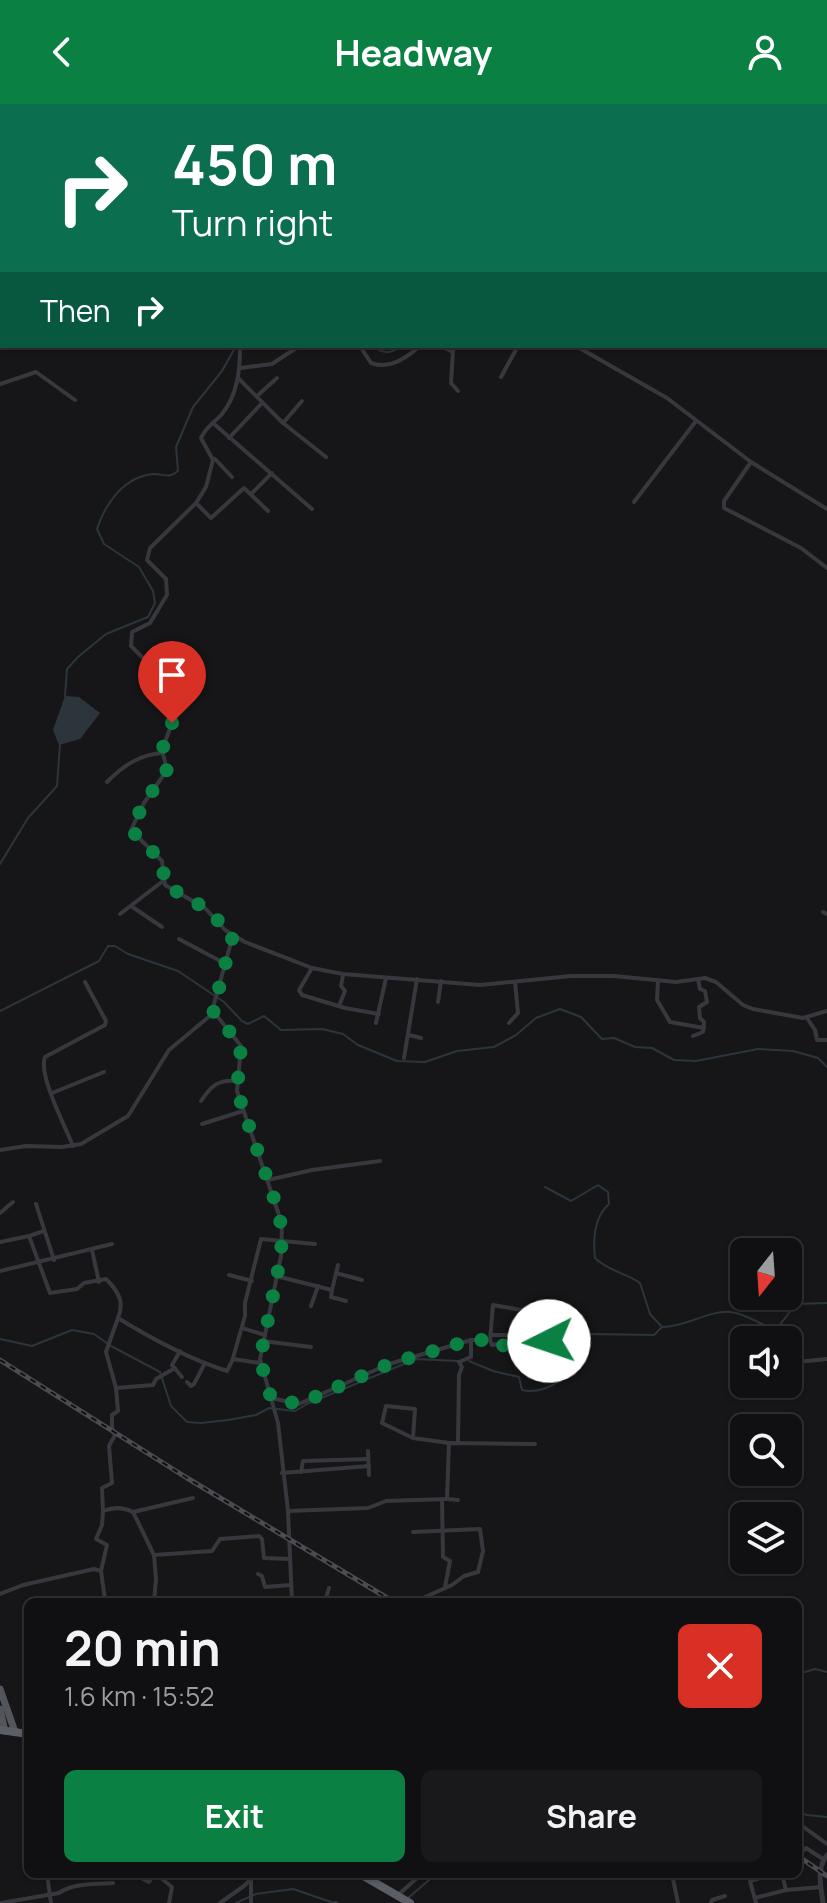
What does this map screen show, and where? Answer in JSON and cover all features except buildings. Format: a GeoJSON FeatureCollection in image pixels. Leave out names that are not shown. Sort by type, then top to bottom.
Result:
{"type":"FeatureCollection","features":[{"type":"Feature","properties":{"kind":"highway"},"geometry":{"type":"LineString","coordinates":[[2,1730],[24,1733]]}},
{"type":"Feature","properties":{"kind":"highway"},"geometry":{"type":"LineString","coordinates":[[367,1878],[404,1899]]}},
{"type":"Feature","properties":{"kind":"main road"},"geometry":{"type":"LineString","coordinates":[[0,1689],[15,1732]]}},
{"type":"Feature","properties":{"kind":"main road"},"geometry":{"type":"LineString","coordinates":[[0,1709],[2,1730]]}},
{"type":"Feature","properties":{"kind":"street"},"geometry":{"type":"LineString","coordinates":[[232,477],[203,446],[201,438],[228,403],[241,368],[240,348]]}},
{"type":"Feature","properties":{"kind":"street"},"geometry":{"type":"LineString","coordinates":[[241,368],[272,364],[296,348]]}},
{"type":"Feature","properties":{"kind":"street"},"geometry":{"type":"LineString","coordinates":[[361,348],[371,363],[381,366],[398,361],[417,348]]}},
{"type":"Feature","properties":{"kind":"street"},"geometry":{"type":"LineString","coordinates":[[456,348],[451,383],[458,391]]}},
{"type":"Feature","properties":{"kind":"street"},"geometry":{"type":"LineString","coordinates":[[501,377],[517,348]]}},
{"type":"Feature","properties":{"kind":"street"},"geometry":{"type":"LineString","coordinates":[[579,348],[659,393],[751,462],[827,509]]}},
{"type":"Feature","properties":{"kind":"street"},"geometry":{"type":"LineString","coordinates":[[0,384],[36,372],[75,400]]}},
{"type":"Feature","properties":{"kind":"street"},"geometry":{"type":"LineString","coordinates":[[238,378],[283,423],[326,457]]}},
{"type":"Feature","properties":{"kind":"street"},"geometry":{"type":"LineString","coordinates":[[257,396],[277,378]]}},
{"type":"Feature","properties":{"kind":"street"},"geometry":{"type":"LineString","coordinates":[[283,423],[302,401]]}},
{"type":"Feature","properties":{"kind":"street"},"geometry":{"type":"LineString","coordinates":[[229,438],[262,403]]}},
{"type":"Feature","properties":{"kind":"street"},"geometry":{"type":"LineString","coordinates":[[634,502],[696,421]]}},
{"type":"Feature","properties":{"kind":"street"},"geometry":{"type":"LineString","coordinates":[[213,423],[312,509]]}},
{"type":"Feature","properties":{"kind":"street"},"geometry":{"type":"LineString","coordinates":[[213,458],[206,487],[196,503],[148,551],[148,562],[166,579],[167,595],[152,620],[132,632],[129,640],[163,681],[172,723],[163,753],[168,765],[166,772],[144,803],[131,830],[162,861],[163,881],[168,887],[205,908],[233,935],[312,968],[343,974],[480,985],[571,976],[658,981],[712,980],[748,1008],[807,1018],[826,1012],[827,1019]]}},
{"type":"Feature","properties":{"kind":"street"},"geometry":{"type":"LineString","coordinates":[[751,462],[724,501],[724,508],[801,548],[827,568]]}},
{"type":"Feature","properties":{"kind":"street"},"geometry":{"type":"LineString","coordinates":[[250,495],[272,473]]}},
{"type":"Feature","properties":{"kind":"street"},"geometry":{"type":"LineString","coordinates":[[196,503],[210,518],[242,489],[268,511]]}},
{"type":"Feature","properties":{"kind":"street"},"geometry":{"type":"LineString","coordinates":[[107,782],[143,755],[163,753]]}},
{"type":"Feature","properties":{"kind":"street"},"geometry":{"type":"LineString","coordinates":[[120,914],[163,881]]}},
{"type":"Feature","properties":{"kind":"street"},"geometry":{"type":"LineString","coordinates":[[131,906],[162,927]]}},
{"type":"Feature","properties":{"kind":"street"},"geometry":{"type":"LineString","coordinates":[[0,1150],[26,1146],[73,1146],[91,1140],[128,1116],[169,1050],[213,1011],[233,935]]}},
{"type":"Feature","properties":{"kind":"street"},"geometry":{"type":"LineString","coordinates":[[179,939],[224,963]]}},
{"type":"Feature","properties":{"kind":"street"},"geometry":{"type":"LineString","coordinates":[[312,968],[299,992],[339,1006],[379,1014]]}},
{"type":"Feature","properties":{"kind":"street"},"geometry":{"type":"LineString","coordinates":[[339,1006],[345,991],[341,986],[343,974]]}},
{"type":"Feature","properties":{"kind":"street"},"geometry":{"type":"LineString","coordinates":[[376,1023],[386,978]]}},
{"type":"Feature","properties":{"kind":"street"},"geometry":{"type":"LineString","coordinates":[[404,1058],[417,979]]}},
{"type":"Feature","properties":{"kind":"street"},"geometry":{"type":"LineString","coordinates":[[693,1036],[702,1034],[704,1028],[699,1007],[707,1002],[698,979]]}},
{"type":"Feature","properties":{"kind":"street"},"geometry":{"type":"LineString","coordinates":[[438,1002],[441,981]]}},
{"type":"Feature","properties":{"kind":"street"},"geometry":{"type":"LineString","coordinates":[[658,981],[657,1000],[672,1023],[704,1028]]}},
{"type":"Feature","properties":{"kind":"street"},"geometry":{"type":"LineString","coordinates":[[73,1146],[52,1093],[43,1059],[106,1023],[85,982]]}},
{"type":"Feature","properties":{"kind":"street"},"geometry":{"type":"LineString","coordinates":[[509,1023],[518,1013],[515,982]]}},
{"type":"Feature","properties":{"kind":"street"},"geometry":{"type":"LineString","coordinates":[[213,1011],[241,1046],[237,1081],[243,1111],[281,1218],[282,1242],[260,1363],[278,1423],[288,1511],[292,1598]]}},
{"type":"Feature","properties":{"kind":"street"},"geometry":{"type":"LineString","coordinates":[[807,1018],[817,1039],[827,1040]]}},
{"type":"Feature","properties":{"kind":"street"},"geometry":{"type":"LineString","coordinates":[[409,1035],[421,1038]]}},
{"type":"Feature","properties":{"kind":"street"},"geometry":{"type":"LineString","coordinates":[[52,1093],[104,1072]]}},
{"type":"Feature","properties":{"kind":"street"},"geometry":{"type":"LineString","coordinates":[[201,1101],[218,1082],[237,1081]]}},
{"type":"Feature","properties":{"kind":"street"},"geometry":{"type":"LineString","coordinates":[[202,1124],[243,1111]]}},
{"type":"Feature","properties":{"kind":"street"},"geometry":{"type":"LineString","coordinates":[[268,1180],[312,1170],[380,1161]]}},
{"type":"Feature","properties":{"kind":"street"},"geometry":{"type":"LineString","coordinates":[[0,1213],[13,1202]]}},
{"type":"Feature","properties":{"kind":"street"},"geometry":{"type":"LineString","coordinates":[[36,1204],[54,1260]]}},
{"type":"Feature","properties":{"kind":"street"},"geometry":{"type":"LineString","coordinates":[[0,1241],[44,1231]]}},
{"type":"Feature","properties":{"kind":"street"},"geometry":{"type":"LineString","coordinates":[[29,1236],[50,1293],[108,1280],[119,1294],[121,1305],[118,1318],[106,1349],[116,1388],[118,1412],[112,1415],[115,1435],[109,1446],[112,1483],[102,1488],[102,1522],[96,1539],[107,1545],[101,1571],[104,1598]]}},
{"type":"Feature","properties":{"kind":"street"},"geometry":{"type":"LineString","coordinates":[[118,1318],[144,1335],[227,1371],[242,1328],[261,1239],[315,1244]]}},
{"type":"Feature","properties":{"kind":"street"},"geometry":{"type":"LineString","coordinates":[[0,1271],[112,1244]]}},
{"type":"Feature","properties":{"kind":"street"},"geometry":{"type":"LineString","coordinates":[[92,1250],[99,1282]]}},
{"type":"Feature","properties":{"kind":"street"},"geometry":{"type":"LineString","coordinates":[[338,1265],[331,1297],[346,1301]]}},
{"type":"Feature","properties":{"kind":"street"},"geometry":{"type":"LineString","coordinates":[[336,1273],[362,1280]]}},
{"type":"Feature","properties":{"kind":"street"},"geometry":{"type":"LineString","coordinates":[[229,1275],[252,1281]]}},
{"type":"Feature","properties":{"kind":"street"},"geometry":{"type":"LineString","coordinates":[[276,1276],[332,1290]]}},
{"type":"Feature","properties":{"kind":"street"},"geometry":{"type":"LineString","coordinates":[[311,1306],[318,1286]]}},
{"type":"Feature","properties":{"kind":"street"},"geometry":{"type":"LineString","coordinates":[[527,1311],[493,1305],[491,1345],[520,1346],[556,1340],[571,1334]]}},
{"type":"Feature","properties":{"kind":"street"},"geometry":{"type":"LineString","coordinates":[[242,1328],[265,1335]]}},
{"type":"Feature","properties":{"kind":"street"},"geometry":{"type":"LineString","coordinates":[[271,1398],[299,1404],[389,1364],[471,1340],[523,1332]]}},
{"type":"Feature","properties":{"kind":"street"},"geometry":{"type":"LineString","coordinates":[[458,1441],[459,1375],[462,1367],[459,1362],[471,1357],[471,1340]]}},
{"type":"Feature","properties":{"kind":"street"},"geometry":{"type":"LineString","coordinates":[[263,1341],[311,1347]]}},
{"type":"Feature","properties":{"kind":"street"},"geometry":{"type":"LineString","coordinates":[[180,1351],[172,1364],[182,1377]]}},
{"type":"Feature","properties":{"kind":"street"},"geometry":{"type":"LineString","coordinates":[[233,1359],[260,1363]]}},
{"type":"Feature","properties":{"kind":"street"},"geometry":{"type":"LineString","coordinates":[[802,1362],[827,1359]]}},
{"type":"Feature","properties":{"kind":"street"},"geometry":{"type":"LineString","coordinates":[[187,1382],[191,1386],[194,1384],[205,1363]]}},
{"type":"Feature","properties":{"kind":"street"},"geometry":{"type":"LineString","coordinates":[[116,1388],[153,1385],[156,1379],[175,1368]]}},
{"type":"Feature","properties":{"kind":"street"},"geometry":{"type":"LineString","coordinates":[[413,1438],[415,1409],[386,1405],[381,1422],[413,1438],[449,1443],[535,1444]]}},
{"type":"Feature","properties":{"kind":"street"},"geometry":{"type":"LineString","coordinates":[[445,1587],[450,1561],[443,1557],[449,1443]]}},
{"type":"Feature","properties":{"kind":"street"},"geometry":{"type":"LineString","coordinates":[[368,1451],[369,1475]]}},
{"type":"Feature","properties":{"kind":"street"},"geometry":{"type":"LineString","coordinates":[[301,1472],[303,1461],[368,1459]]}},
{"type":"Feature","properties":{"kind":"street"},"geometry":{"type":"LineString","coordinates":[[282,1473],[369,1466]]}},
{"type":"Feature","properties":{"kind":"street"},"geometry":{"type":"LineString","coordinates":[[103,1511],[115,1508],[133,1512],[193,1498]]}},
{"type":"Feature","properties":{"kind":"street"},"geometry":{"type":"LineString","coordinates":[[288,1511],[368,1508],[386,1501],[458,1500]]}},
{"type":"Feature","properties":{"kind":"street"},"geometry":{"type":"LineString","coordinates":[[133,1512],[154,1555],[154,1598]]}},
{"type":"Feature","properties":{"kind":"street"},"geometry":{"type":"LineString","coordinates":[[413,1532],[480,1529],[483,1551],[478,1572],[422,1598]]}},
{"type":"Feature","properties":{"kind":"street"},"geometry":{"type":"LineString","coordinates":[[154,1555],[212,1551],[220,1539],[259,1536],[264,1558],[290,1559]]}},
{"type":"Feature","properties":{"kind":"street"},"geometry":{"type":"LineString","coordinates":[[0,1594],[82,1570],[101,1571]]}},
{"type":"Feature","properties":{"kind":"street"},"geometry":{"type":"LineString","coordinates":[[258,1574],[262,1575],[265,1587],[291,1585]]}},
{"type":"Feature","properties":{"kind":"street"},"geometry":{"type":"LineString","coordinates":[[326,1598],[329,1588]]}},
{"type":"Feature","properties":{"kind":"street"},"geometry":{"type":"LineString","coordinates":[[802,1826],[827,1844]]}},
{"type":"Feature","properties":{"kind":"street"},"geometry":{"type":"LineString","coordinates":[[802,1851],[804,1848],[825,1857],[820,1872],[823,1903]]}},
{"type":"Feature","properties":{"kind":"street"},"geometry":{"type":"LineString","coordinates":[[47,1878],[51,1903]]}},
{"type":"Feature","properties":{"kind":"street"},"geometry":{"type":"LineString","coordinates":[[160,1878],[172,1887],[169,1903]]}},
{"type":"Feature","properties":{"kind":"street"},"geometry":{"type":"LineString","coordinates":[[404,1899],[416,1878]]}},
{"type":"Feature","properties":{"kind":"street"},"geometry":{"type":"LineString","coordinates":[[673,1878],[678,1903]]}},
{"type":"Feature","properties":{"kind":"street"},"geometry":{"type":"LineString","coordinates":[[750,1878],[755,1900],[786,1890],[821,1887]]}},
{"type":"Feature","properties":{"kind":"street"},"geometry":{"type":"LineString","coordinates":[[750,1881],[760,1878]]}},
{"type":"Feature","properties":{"kind":"street"},"geometry":{"type":"LineString","coordinates":[[783,1878],[786,1890]]}},
{"type":"Feature","properties":{"kind":"street"},"geometry":{"type":"LineString","coordinates":[[220,1903],[251,1880]]}},
{"type":"Feature","properties":{"kind":"street"},"geometry":{"type":"LineString","coordinates":[[251,1880],[251,1903]]}},
{"type":"Feature","properties":{"kind":"street"},"geometry":{"type":"LineString","coordinates":[[1,1903],[90,1884],[113,1883]]}},
{"type":"Feature","properties":{"kind":"street"},"geometry":{"type":"LineString","coordinates":[[711,1903],[725,1896]]}},
{"type":"Feature","properties":{"kind":"shaded area"},"geometry":{"type":"Polygon","coordinates":[[[65,696],[79,697],[100,713],[80,739],[59,745],[53,730],[65,696]]]}},
{"type":"Feature","properties":{"kind":"waterway"},"geometry":{"type":"LineString","coordinates":[[65,696],[67,669],[78,657],[106,634],[148,617],[155,603],[153,591],[139,567],[104,544],[97,529],[105,510],[117,493],[134,480],[178,471],[176,447],[193,407],[222,371],[235,348]]}},
{"type":"Feature","properties":{"kind":"waterway"},"geometry":{"type":"LineString","coordinates":[[376,348],[388,352],[399,348]]}},
{"type":"Feature","properties":{"kind":"waterway"},"geometry":{"type":"LineString","coordinates":[[0,864],[28,818],[57,786],[60,744]]}},
{"type":"Feature","properties":{"kind":"waterway"},"geometry":{"type":"LineString","coordinates":[[0,1011],[99,961],[108,946],[115,946],[128,954],[178,971],[224,1002],[248,1024],[264,1016],[281,1030],[322,1029],[343,1034],[358,1045],[397,1061],[425,1062],[457,1051],[494,1047],[516,1035],[536,1018],[560,1009],[581,1017],[602,1039],[614,1038],[635,1047],[652,1048],[674,1060],[696,1061],[758,1049],[793,1051],[818,1058],[827,1067]]}},
{"type":"Feature","properties":{"kind":"waterway"},"geometry":{"type":"LineString","coordinates":[[545,1187],[571,1201],[598,1185],[608,1192],[609,1204],[600,1215],[596,1229],[595,1258],[640,1283],[650,1314],[662,1327],[731,1312],[773,1328],[778,1327],[796,1304],[827,1303]]}},
{"type":"Feature","properties":{"kind":"waterway"},"geometry":{"type":"LineString","coordinates":[[469,1361],[519,1377],[522,1390],[532,1391],[559,1381],[582,1361],[588,1354],[584,1347],[590,1334],[654,1335],[662,1327]]}},
{"type":"Feature","properties":{"kind":"waterway"},"geometry":{"type":"LineString","coordinates":[[0,1339],[32,1346],[72,1330],[94,1334],[160,1372],[171,1406],[187,1422],[201,1423],[256,1415],[269,1408],[295,1411],[416,1359],[458,1361]]}},
{"type":"Feature","properties":{"kind":"waterway"},"geometry":{"type":"LineString","coordinates":[[802,1673],[815,1669],[827,1672]]}},
{"type":"Feature","properties":{"kind":"waterway"},"geometry":{"type":"LineString","coordinates":[[802,1813],[827,1817]]}},
{"type":"Feature","properties":{"kind":"waterway"},"geometry":{"type":"LineString","coordinates":[[407,1899],[431,1878]]}},
{"type":"Feature","properties":{"kind":"waterway"},"geometry":{"type":"LineString","coordinates":[[236,1903],[256,1894],[293,1889],[334,1903]]}},
{"type":"Feature","properties":{"kind":"railway"},"geometry":{"type":"LineString","coordinates":[[0,1360],[187,1478],[387,1598]]}},
{"type":"Feature","properties":{"kind":"railway"},"geometry":{"type":"LineString","coordinates":[[802,1859],[827,1876]]}},
{"type":"Feature","properties":{"kind":"route"},"geometry":{"type":"LineString","coordinates":[[172,723],[162,750],[168,765],[166,772],[144,803],[131,830],[162,861],[165,885],[212,913],[233,935],[213,1011],[241,1046],[237,1091],[282,1224],[281,1256],[260,1359],[271,1398],[299,1404],[389,1364],[471,1340],[483,1338],[490,1340],[492,1345],[520,1346],[549,1341]]}}]}
